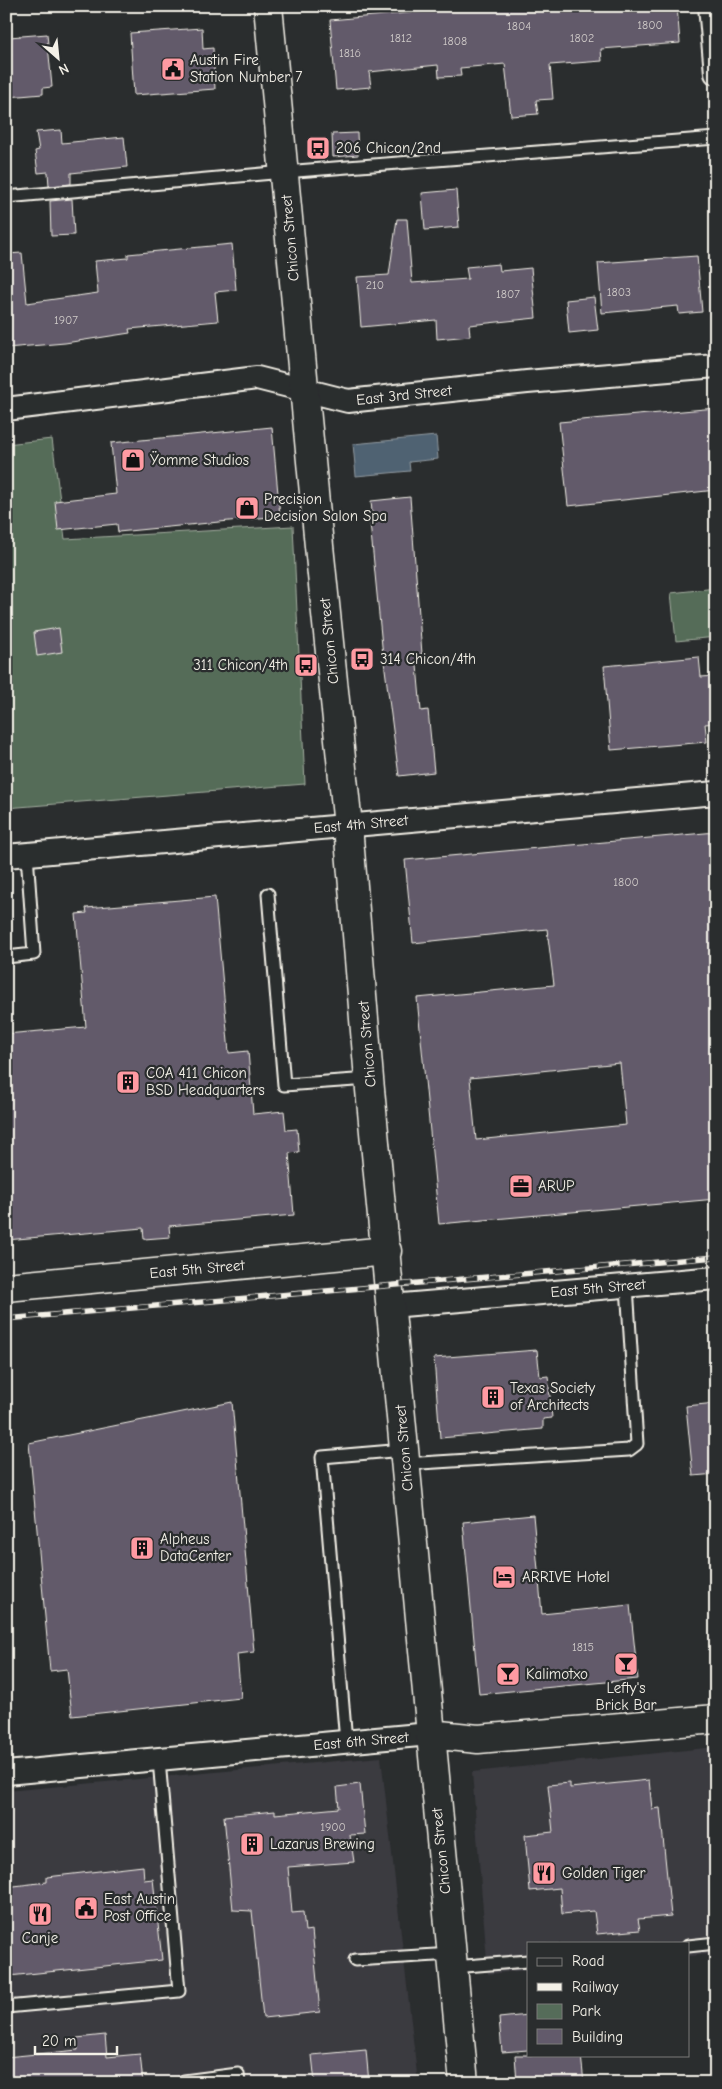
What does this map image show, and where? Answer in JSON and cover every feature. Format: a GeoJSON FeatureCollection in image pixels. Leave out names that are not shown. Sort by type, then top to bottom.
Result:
{"type":"FeatureCollection","features":[{"type":"Feature","properties":{"kind":"street","name":"Chicon Street"},"geometry":{"type":"LineString","coordinates":[[268,6],[348,826],[369,1079],[387,1251],[430,1734],[464,2083]]}},
{"type":"Feature","properties":{"kind":"street"},"geometry":{"type":"LineString","coordinates":[[710,6],[716,73]]}},
{"type":"Feature","properties":{"kind":"street","name":"East 3rd Street"},"geometry":{"type":"LineString","coordinates":[[6,409],[257,378],[348,401],[527,382],[716,366]]}},
{"type":"Feature","properties":{"kind":"street","name":"East 4th Street"},"geometry":{"type":"LineString","coordinates":[[17,855],[716,793]]}},
{"type":"Feature","properties":{"kind":"street","name":"East 5th Street"},"geometry":{"type":"LineString","coordinates":[[6,1287],[387,1251]]}},
{"type":"Feature","properties":{"kind":"street","name":"East 5th Street"},"geometry":{"type":"LineString","coordinates":[[391,1306],[716,1278]]}},
{"type":"Feature","properties":{"kind":"street","name":"East 6th Street"},"geometry":{"type":"LineString","coordinates":[[6,1774],[430,1734],[478,1739],[716,1719]]}},
{"type":"Feature","properties":{"kind":"lane"},"geometry":{"type":"LineString","coordinates":[[6,197],[284,172],[716,138]]}},
{"type":"Feature","properties":{"kind":"lane"},"geometry":{"type":"LineString","coordinates":[[6,957],[34,954],[17,855]]}},
{"type":"Feature","properties":{"kind":"lane"},"geometry":{"type":"LineString","coordinates":[[268,894],[284,1086],[369,1079]]}},
{"type":"Feature","properties":{"kind":"lane"},"geometry":{"type":"LineString","coordinates":[[346,1742],[322,1457],[405,1457],[629,1450],[637,1444],[626,1286]]}},
{"type":"Feature","properties":{"kind":"lane"},"geometry":{"type":"LineString","coordinates":[[6,2007],[180,1991],[159,1760]]}},
{"type":"Feature","properties":{"kind":"lane"},"geometry":{"type":"LineString","coordinates":[[690,1946],[716,1943]]}},
{"type":"Feature","properties":{"kind":"lane"},"geometry":{"type":"LineString","coordinates":[[355,1960],[527,1961]]}},
{"type":"Feature","properties":{"kind":"lane"},"geometry":{"type":"LineString","coordinates":[[184,2083],[184,2081],[238,2074],[239,2083]]}},
{"type":"Feature","properties":{"kind":"shaded area"},"geometry":{"type":"Polygon","coordinates":[[[716,1747],[716,1954],[690,1956],[690,1942],[527,1942],[527,1970],[488,1974],[472,1772],[716,1747]]]}},
{"type":"Feature","properties":{"kind":"shaded area"},"geometry":{"type":"Polygon","coordinates":[[[381,1757],[418,2083],[6,2083],[6,1791],[381,1757]]]}},
{"type":"Feature","properties":{"kind":"green space"},"geometry":{"type":"Polygon","coordinates":[[[52,439],[65,539],[293,526],[305,784],[6,808],[6,444],[52,439]]]}},
{"type":"Feature","properties":{"kind":"green space"},"geometry":{"type":"Polygon","coordinates":[[[716,588],[716,637],[676,641],[671,593],[716,588]]]}},
{"type":"Feature","properties":{"kind":"water"},"geometry":{"type":"Polygon","coordinates":[[[436,436],[438,459],[409,462],[410,471],[356,476],[353,444],[436,436]]]}},
{"type":"Feature","properties":{"kind":"building"},"geometry":{"type":"Polygon","coordinates":[[[484,6],[677,6],[680,43],[601,49],[602,61],[550,65],[553,99],[536,100],[538,114],[511,116],[505,64],[460,68],[461,76],[439,77],[438,65],[369,72],[371,87],[336,90],[330,20],[484,6]]]}},
{"type":"Feature","properties":{"kind":"building","name":"Austin Fire Station Number 7"},"geometry":{"type":"Polygon","coordinates":[[[202,28],[203,49],[213,48],[215,89],[134,95],[130,33],[202,28]]]}},
{"type":"Feature","properties":{"kind":"building"},"geometry":{"type":"Polygon","coordinates":[[[47,34],[52,87],[43,88],[43,94],[8,97],[6,57],[11,56],[9,37],[47,34]]]}},
{"type":"Feature","properties":{"kind":"building"},"geometry":{"type":"Polygon","coordinates":[[[61,130],[62,143],[124,137],[127,167],[71,173],[71,184],[49,186],[48,172],[38,173],[35,151],[39,150],[36,132],[61,130]]]}},
{"type":"Feature","properties":{"kind":"building"},"geometry":{"type":"Polygon","coordinates":[[[357,133],[358,155],[333,157],[332,134],[357,133]]]}},
{"type":"Feature","properties":{"kind":"building"},"geometry":{"type":"Polygon","coordinates":[[[456,190],[459,227],[425,230],[422,193],[456,190]]]}},
{"type":"Feature","properties":{"kind":"building"},"geometry":{"type":"Polygon","coordinates":[[[72,199],[74,235],[51,236],[50,201],[72,199]]]}},
{"type":"Feature","properties":{"kind":"building"},"geometry":{"type":"Polygon","coordinates":[[[397,219],[407,219],[412,283],[468,279],[466,267],[499,264],[500,271],[531,268],[536,318],[469,325],[470,336],[437,339],[436,320],[361,327],[357,277],[389,275],[397,219]]]}},
{"type":"Feature","properties":{"kind":"building"},"geometry":{"type":"Polygon","coordinates":[[[232,244],[236,290],[215,292],[218,321],[129,329],[130,333],[65,343],[6,348],[6,254],[22,253],[27,303],[98,293],[95,261],[128,258],[128,254],[232,244]]]}},
{"type":"Feature","properties":{"kind":"building"},"geometry":{"type":"Polygon","coordinates":[[[697,256],[702,312],[679,314],[678,306],[602,313],[598,263],[697,256]]]}},
{"type":"Feature","properties":{"kind":"building"},"geometry":{"type":"Polygon","coordinates":[[[594,297],[598,330],[569,333],[566,300],[594,297]]]}},
{"type":"Feature","properties":{"kind":"building"},"geometry":{"type":"Polygon","coordinates":[[[716,408],[716,490],[568,506],[559,422],[716,408]]]}},
{"type":"Feature","properties":{"kind":"building"},"geometry":{"type":"Polygon","coordinates":[[[272,427],[280,516],[118,532],[117,524],[58,530],[55,501],[116,494],[111,443],[272,427]]]}},
{"type":"Feature","properties":{"kind":"building"},"geometry":{"type":"Polygon","coordinates":[[[410,497],[422,654],[416,654],[421,711],[428,710],[434,772],[399,776],[382,646],[369,512],[372,512],[371,501],[410,497]]]}},
{"type":"Feature","properties":{"kind":"building"},"geometry":{"type":"Polygon","coordinates":[[[59,628],[62,652],[37,656],[34,632],[59,628]]]}},
{"type":"Feature","properties":{"kind":"building"},"geometry":{"type":"Polygon","coordinates":[[[699,657],[701,677],[716,676],[716,723],[705,724],[707,742],[611,750],[604,666],[699,657]]]}},
{"type":"Feature","properties":{"kind":"building"},"geometry":{"type":"Polygon","coordinates":[[[716,832],[716,1199],[439,1224],[417,998],[554,985],[547,929],[413,943],[405,860],[716,832]],[[620,1063],[470,1078],[476,1140],[626,1125],[620,1063]]]}},
{"type":"Feature","properties":{"kind":"building","name":"COA 411 Chicon BSD Headquarters"},"geometry":{"type":"Polygon","coordinates":[[[215,897],[229,1053],[248,1051],[253,1114],[284,1111],[286,1130],[297,1129],[299,1152],[289,1153],[294,1215],[169,1226],[170,1237],[144,1239],[143,1228],[6,1240],[6,1034],[86,1027],[76,914],[87,913],[86,908],[215,897]]]}},
{"type":"Feature","properties":{"kind":"building","name":"Texas Society of Architects"},"geometry":{"type":"Polygon","coordinates":[[[537,1350],[540,1377],[548,1376],[552,1418],[543,1419],[543,1429],[440,1438],[434,1358],[537,1350]]]}},
{"type":"Feature","properties":{"kind":"building","name":"Alpheus DataCenter"},"geometry":{"type":"Polygon","coordinates":[[[232,1402],[254,1652],[237,1654],[241,1698],[72,1716],[67,1669],[50,1671],[29,1443],[232,1402]]]}},
{"type":"Feature","properties":{"kind":"building"},"geometry":{"type":"Polygon","coordinates":[[[716,1403],[716,1474],[693,1476],[686,1406],[716,1403]]]}},
{"type":"Feature","properties":{"kind":"building","name":"ARRIVE Hotel"},"geometry":{"type":"Polygon","coordinates":[[[533,1515],[542,1614],[630,1605],[638,1679],[479,1694],[463,1522],[533,1515]]]}},
{"type":"Feature","properties":{"kind":"building"},"geometry":{"type":"Polygon","coordinates":[[[649,1780],[652,1809],[660,1808],[671,1916],[638,1919],[640,1930],[597,1934],[594,1911],[562,1914],[560,1888],[530,1891],[525,1835],[553,1832],[548,1785],[570,1783],[570,1788],[649,1780]]]}},
{"type":"Feature","properties":{"kind":"building"},"geometry":{"type":"Polygon","coordinates":[[[360,1784],[365,1834],[350,1835],[354,1862],[288,1867],[292,1913],[303,1912],[305,1931],[312,1930],[320,2012],[263,2018],[252,1911],[233,1910],[224,1816],[275,1811],[275,1814],[339,1808],[337,1787],[360,1784]]]}},
{"type":"Feature","properties":{"kind":"building"},"geometry":{"type":"Polygon","coordinates":[[[143,1866],[144,1880],[153,1879],[162,1960],[9,1976],[6,1953],[6,1887],[47,1882],[47,1877],[143,1866]]]}},
{"type":"Feature","properties":{"kind":"building"},"geometry":{"type":"Polygon","coordinates":[[[527,2015],[527,2050],[502,2052],[499,2018],[527,2015]]]}},
{"type":"Feature","properties":{"kind":"building"},"geometry":{"type":"Polygon","coordinates":[[[105,2035],[107,2057],[140,2054],[143,2083],[6,2083],[6,2057],[78,2050],[77,2038],[105,2035]]]}},
{"type":"Feature","properties":{"kind":"building"},"geometry":{"type":"Polygon","coordinates":[[[366,2050],[369,2083],[315,2083],[312,2055],[366,2050]]]}},
{"type":"Feature","properties":{"kind":"building"},"geometry":{"type":"Polygon","coordinates":[[[515,2055],[581,2056],[584,2083],[517,2083],[515,2055]]]}},
{"type":"Feature","properties":{"kind":"railway"},"geometry":{"type":"LineString","coordinates":[[6,1319],[716,1257]]}},
{"type":"Feature","properties":{"kind":"place","name":"Austin Fire Station Number 7"},"geometry":{"type":"Point","coordinates":[173,69]}},
{"type":"Feature","properties":{"kind":"place","name":"206 Chicon/2nd"},"geometry":{"type":"Point","coordinates":[318,148]}},
{"type":"Feature","properties":{"kind":"place","name":"Ÿomme Studios"},"geometry":{"type":"Point","coordinates":[133,460]}},
{"type":"Feature","properties":{"kind":"place","name":"Precision Decision Salon Spa"},"geometry":{"type":"Point","coordinates":[247,508]}},
{"type":"Feature","properties":{"kind":"place","name":"314 Chicon/4th"},"geometry":{"type":"Point","coordinates":[362,659]}},
{"type":"Feature","properties":{"kind":"place","name":"311 Chicon/4th"},"geometry":{"type":"Point","coordinates":[306,665]}},
{"type":"Feature","properties":{"kind":"place","name":"COA 411 Chicon BSD Headquarters"},"geometry":{"type":"Point","coordinates":[128,1082]}},
{"type":"Feature","properties":{"kind":"place","name":"ARUP"},"geometry":{"type":"Point","coordinates":[521,1186]}},
{"type":"Feature","properties":{"kind":"place","name":"Texas Society of Architects"},"geometry":{"type":"Point","coordinates":[493,1397]}},
{"type":"Feature","properties":{"kind":"place","name":"Alpheus DataCenter"},"geometry":{"type":"Point","coordinates":[142,1548]}},
{"type":"Feature","properties":{"kind":"place","name":"ARRIVE Hotel"},"geometry":{"type":"Point","coordinates":[504,1577]}},
{"type":"Feature","properties":{"kind":"place","name":"Lefty's Brick Bar"},"geometry":{"type":"Point","coordinates":[626,1664]}},
{"type":"Feature","properties":{"kind":"place","name":"Kalimotxo"},"geometry":{"type":"Point","coordinates":[508,1674]}},
{"type":"Feature","properties":{"kind":"place","name":"Lazarus Brewing"},"geometry":{"type":"Point","coordinates":[252,1844]}},
{"type":"Feature","properties":{"kind":"place","name":"Golden Tiger"},"geometry":{"type":"Point","coordinates":[544,1873]}},
{"type":"Feature","properties":{"kind":"place","name":"East Austin Post Office"},"geometry":{"type":"Point","coordinates":[86,1908]}},
{"type":"Feature","properties":{"kind":"place","name":"Canje"},"geometry":{"type":"Point","coordinates":[40,1914]}}]}
